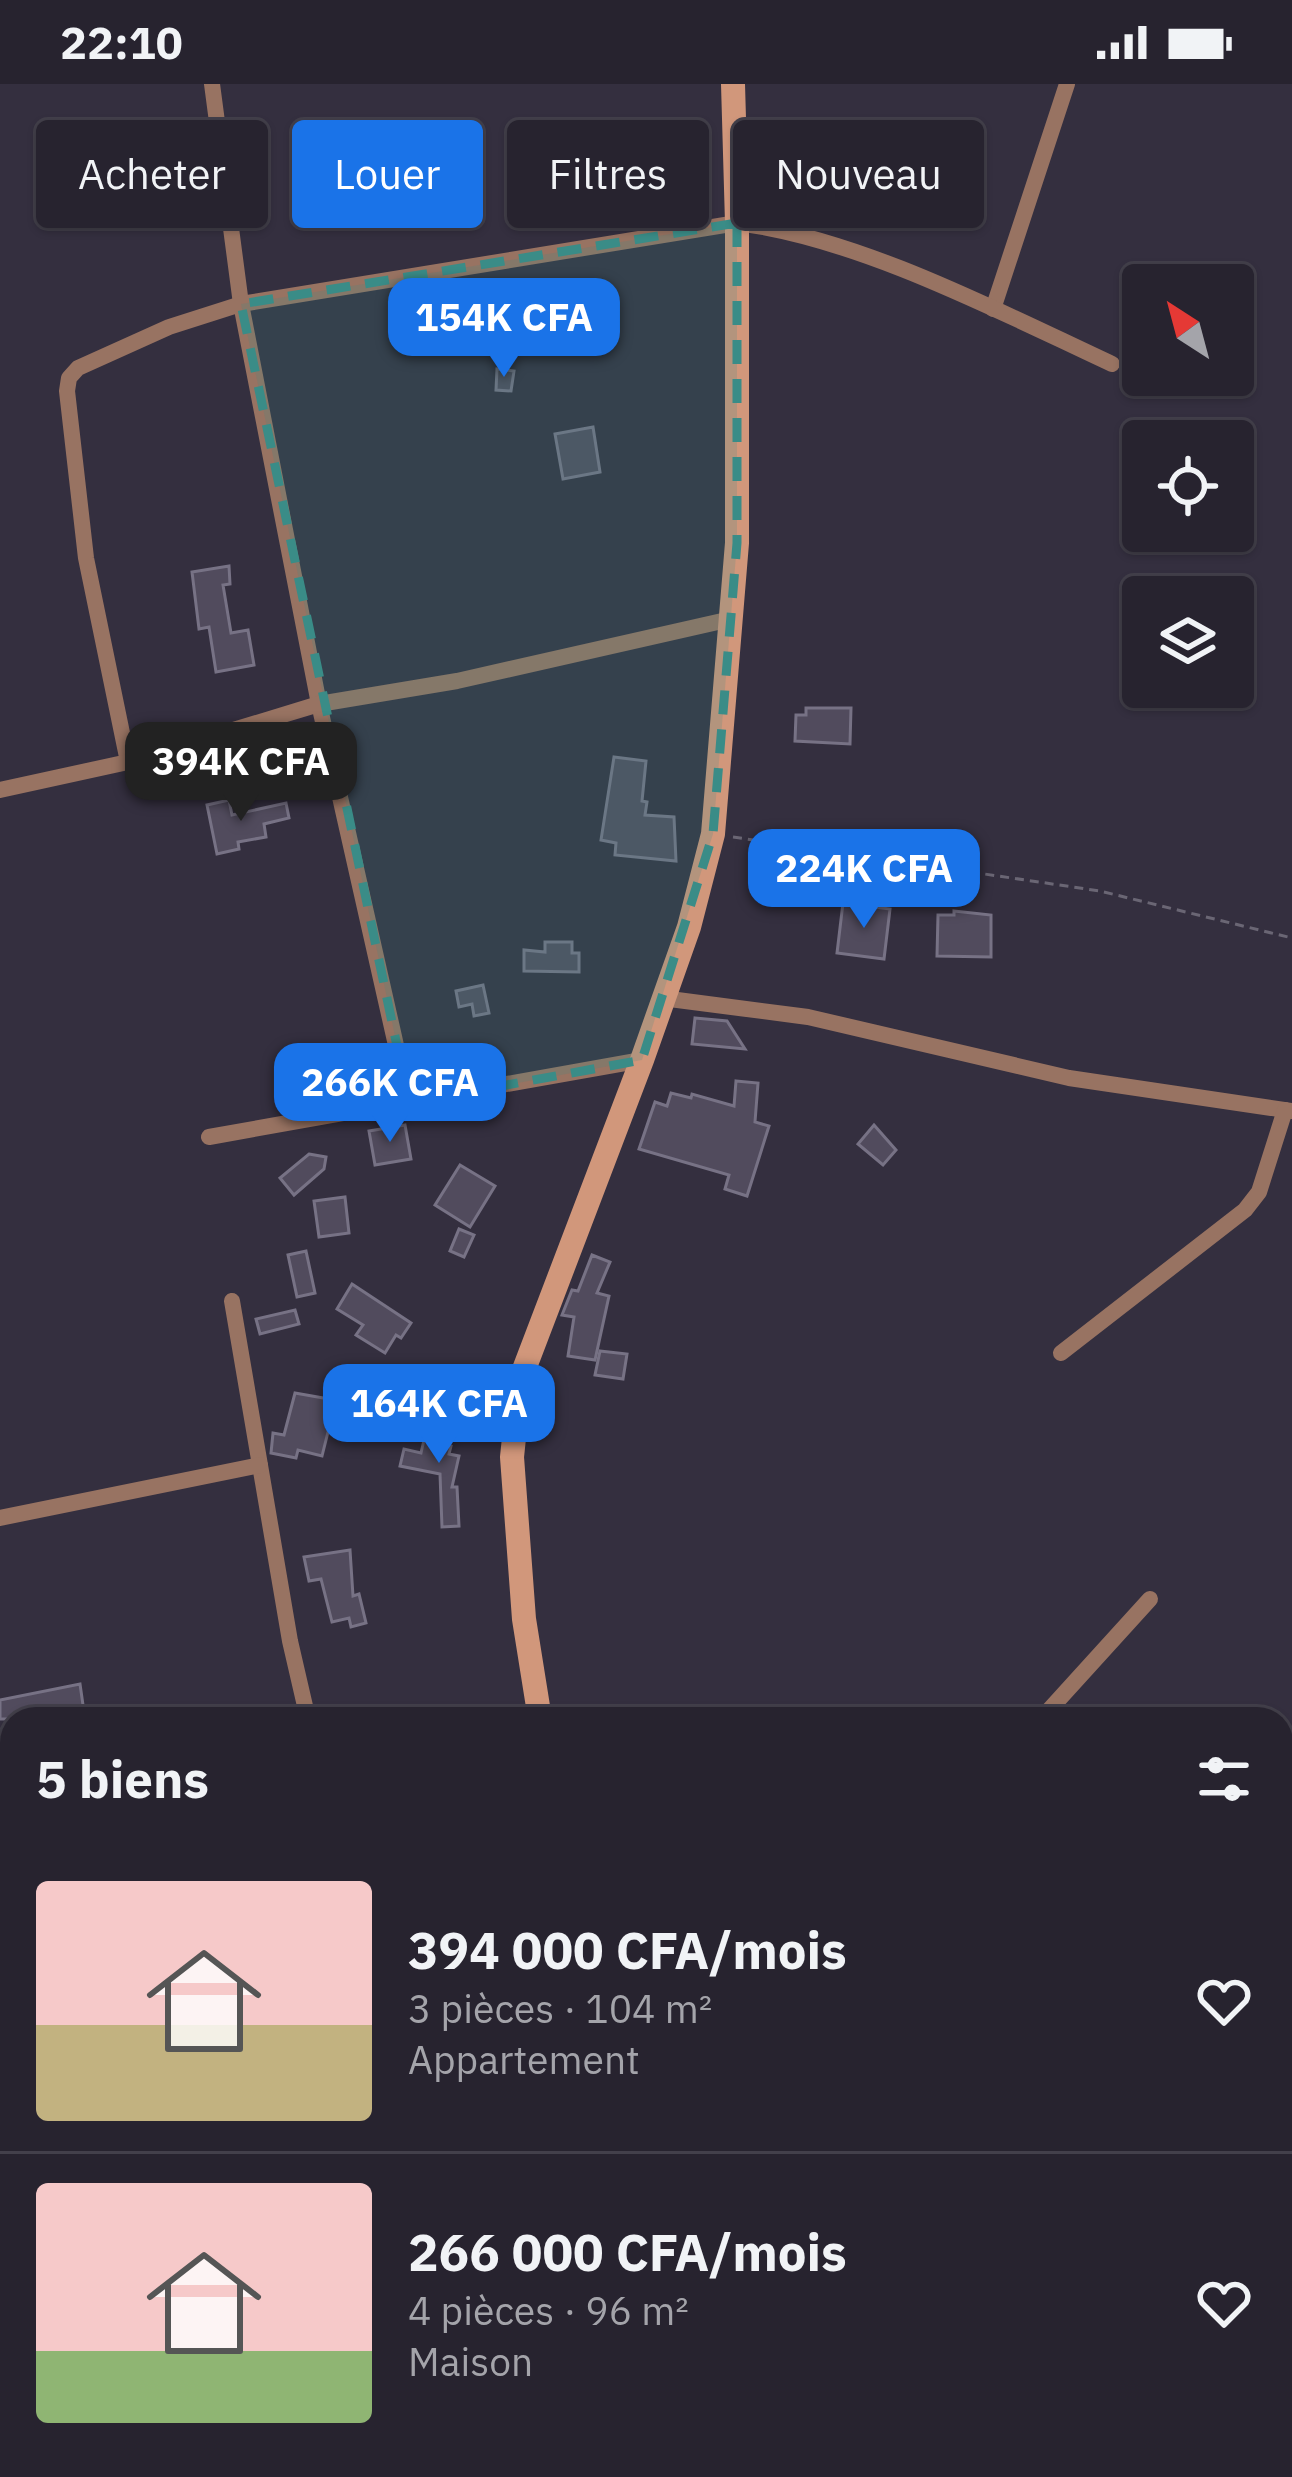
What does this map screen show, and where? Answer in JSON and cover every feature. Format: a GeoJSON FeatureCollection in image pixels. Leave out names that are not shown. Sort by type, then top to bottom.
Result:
{"type":"FeatureCollection","features":[{"type":"Feature","properties":{"kind":"main road"},"geometry":{"type":"LineString","coordinates":[[733,84],[734,120]]}},
{"type":"Feature","properties":{"kind":"main road"},"geometry":{"type":"LineString","coordinates":[[537,1707],[514,1505],[514,1412],[530,1349],[689,927],[713,834],[737,543],[737,228]]}},
{"type":"Feature","properties":{"kind":"street"},"geometry":{"type":"LineString","coordinates":[[212,84],[241,304],[319,704],[409,1103]]}},
{"type":"Feature","properties":{"kind":"street"},"geometry":{"type":"LineString","coordinates":[[993,309],[1067,84]]}},
{"type":"Feature","properties":{"kind":"street"},"geometry":{"type":"LineString","coordinates":[[128,762],[86,558],[69,378],[92,361],[169,327],[241,304],[733,224]]}},
{"type":"Feature","properties":{"kind":"street"},"geometry":{"type":"LineString","coordinates":[[765,228],[816,237],[993,309],[1112,364]]}},
{"type":"Feature","properties":{"kind":"street"},"geometry":{"type":"LineString","coordinates":[[0,790],[128,762],[319,704],[457,681],[731,619]]}},
{"type":"Feature","properties":{"kind":"street"},"geometry":{"type":"LineString","coordinates":[[662,998],[808,1017],[1069,1078],[1289,1111],[1259,1192],[1245,1210],[1060,1353]]}},
{"type":"Feature","properties":{"kind":"street"},"geometry":{"type":"LineString","coordinates":[[209,1138],[642,1060]]}},
{"type":"Feature","properties":{"kind":"street"},"geometry":{"type":"LineString","coordinates":[[232,1300],[305,1707]]}},
{"type":"Feature","properties":{"kind":"street"},"geometry":{"type":"LineString","coordinates":[[0,1518],[260,1465]]}},
{"type":"Feature","properties":{"kind":"street"},"geometry":{"type":"LineString","coordinates":[[1052,1707],[1150,1599]]}},
{"type":"Feature","properties":{"kind":"path"},"geometry":{"type":"LineString","coordinates":[[713,834],[1100,891],[1292,938]]}},
{"type":"Feature","properties":{"kind":"highlighted area"},"geometry":{"type":"Polygon","coordinates":[[[737,223],[737,543],[713,834],[642,1060],[409,1103],[241,304],[737,223]]]}},
{"type":"Feature","properties":{"kind":"building"},"geometry":{"type":"Polygon","coordinates":[[[497,369],[514,371],[511,391],[496,390],[497,369]]]}},
{"type":"Feature","properties":{"kind":"building"},"geometry":{"type":"Polygon","coordinates":[[[593,427],[600,472],[563,479],[555,434],[593,427]]]}},
{"type":"Feature","properties":{"kind":"building"},"geometry":{"type":"Polygon","coordinates":[[[229,566],[230,584],[223,585],[231,633],[248,630],[254,665],[216,672],[209,627],[199,629],[192,572],[229,566]]]}},
{"type":"Feature","properties":{"kind":"building"},"geometry":{"type":"Polygon","coordinates":[[[806,708],[851,708],[850,744],[795,741],[796,715],[806,715],[806,708]]]}},
{"type":"Feature","properties":{"kind":"building"},"geometry":{"type":"Polygon","coordinates":[[[614,757],[646,761],[645,815],[674,817],[676,861],[615,855],[616,843],[601,840],[614,757]]]}},
{"type":"Feature","properties":{"kind":"building"},"geometry":{"type":"Polygon","coordinates":[[[229,800],[232,815],[286,803],[289,818],[264,824],[266,837],[238,842],[239,849],[217,854],[207,805],[229,800]]]}},
{"type":"Feature","properties":{"kind":"building"},"geometry":{"type":"Polygon","coordinates":[[[843,903],[890,909],[884,959],[837,953],[843,903]]]}},
{"type":"Feature","properties":{"kind":"building"},"geometry":{"type":"Polygon","coordinates":[[[954,911],[991,915],[991,957],[937,956],[938,915],[954,915],[954,911]]]}},
{"type":"Feature","properties":{"kind":"building"},"geometry":{"type":"Polygon","coordinates":[[[545,942],[572,942],[572,953],[579,953],[579,972],[524,971],[524,950],[545,952],[545,942]]]}},
{"type":"Feature","properties":{"kind":"building"},"geometry":{"type":"Polygon","coordinates":[[[483,985],[489,1013],[474,1016],[472,1004],[459,1007],[456,991],[483,985]]]}},
{"type":"Feature","properties":{"kind":"building"},"geometry":{"type":"Polygon","coordinates":[[[695,1018],[727,1021],[745,1049],[692,1044],[695,1018]]]}},
{"type":"Feature","properties":{"kind":"building"},"geometry":{"type":"Polygon","coordinates":[[[736,1081],[758,1083],[755,1122],[769,1126],[747,1196],[725,1189],[729,1175],[639,1149],[655,1102],[667,1106],[671,1093],[691,1098],[692,1094],[734,1106],[736,1081]]]}},
{"type":"Feature","properties":{"kind":"building"},"geometry":{"type":"Polygon","coordinates":[[[405,1125],[411,1159],[375,1165],[369,1131],[405,1125]]]}},
{"type":"Feature","properties":{"kind":"building"},"geometry":{"type":"Polygon","coordinates":[[[874,1125],[896,1150],[883,1165],[858,1144],[874,1125]]]}},
{"type":"Feature","properties":{"kind":"building"},"geometry":{"type":"Polygon","coordinates":[[[309,1154],[326,1157],[324,1169],[294,1195],[280,1178],[309,1154]]]}},
{"type":"Feature","properties":{"kind":"building"},"geometry":{"type":"Polygon","coordinates":[[[460,1165],[495,1186],[470,1227],[435,1205],[460,1165]]]}},
{"type":"Feature","properties":{"kind":"building"},"geometry":{"type":"Polygon","coordinates":[[[345,1197],[349,1233],[319,1237],[314,1201],[345,1197]]]}},
{"type":"Feature","properties":{"kind":"building"},"geometry":{"type":"Polygon","coordinates":[[[459,1229],[474,1235],[464,1257],[450,1251],[459,1229]]]}},
{"type":"Feature","properties":{"kind":"building"},"geometry":{"type":"Polygon","coordinates":[[[306,1251],[315,1293],[297,1297],[288,1255],[306,1251]]]}},
{"type":"Feature","properties":{"kind":"building"},"geometry":{"type":"Polygon","coordinates":[[[592,1255],[610,1262],[597,1293],[609,1296],[595,1360],[568,1356],[574,1317],[562,1315],[592,1255]]]}},
{"type":"Feature","properties":{"kind":"building"},"geometry":{"type":"Polygon","coordinates":[[[352,1284],[411,1323],[385,1353],[356,1335],[363,1325],[337,1309],[352,1284]]]}},
{"type":"Feature","properties":{"kind":"building"},"geometry":{"type":"Polygon","coordinates":[[[295,1310],[299,1324],[260,1334],[256,1319],[295,1310]]]}},
{"type":"Feature","properties":{"kind":"building"},"geometry":{"type":"Polygon","coordinates":[[[600,1351],[627,1354],[623,1379],[595,1375],[600,1351]]]}},
{"type":"Feature","properties":{"kind":"building"},"geometry":{"type":"Polygon","coordinates":[[[295,1393],[329,1399],[327,1411],[333,1412],[322,1456],[298,1450],[296,1458],[271,1453],[273,1433],[284,1435],[295,1393]]]}},
{"type":"Feature","properties":{"kind":"building"},"geometry":{"type":"Polygon","coordinates":[[[440,1402],[450,1404],[449,1454],[459,1456],[452,1487],[457,1487],[459,1526],[442,1527],[440,1474],[400,1466],[404,1449],[421,1453],[424,1440],[432,1442],[440,1402]]]}},
{"type":"Feature","properties":{"kind":"building"},"geometry":{"type":"Polygon","coordinates":[[[350,1550],[353,1596],[359,1594],[366,1623],[351,1627],[349,1618],[332,1622],[321,1579],[309,1581],[304,1557],[350,1550]]]}},
{"type":"Feature","properties":{"kind":"building"},"geometry":{"type":"Polygon","coordinates":[[[80,1684],[83,1707],[0,1707],[0,1700],[80,1684]]]}}]}
